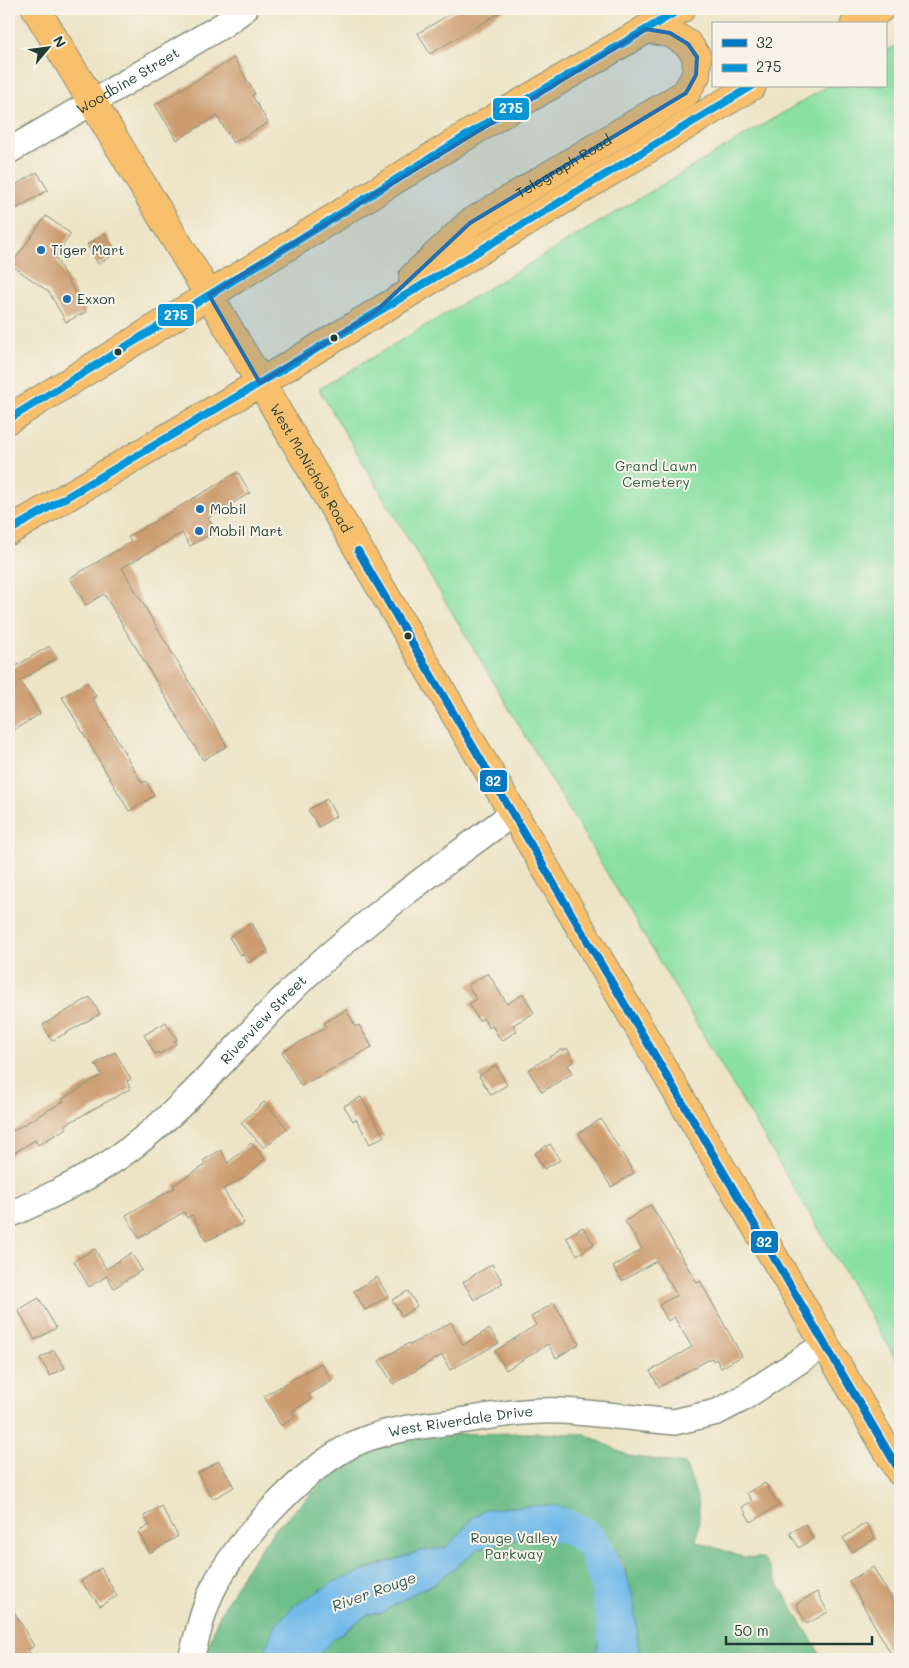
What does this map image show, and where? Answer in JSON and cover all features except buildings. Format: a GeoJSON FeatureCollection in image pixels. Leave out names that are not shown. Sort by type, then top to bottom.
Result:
{"type":"FeatureCollection","features":[{"type":"Feature","properties":{"kind":"main road","name":"West McNichols Road"},"geometry":{"type":"LineString","coordinates":[[36,9],[209,294],[512,814],[900,1472]]}},
{"type":"Feature","properties":{"kind":"main road"},"geometry":{"type":"LineString","coordinates":[[9,419],[495,118],[680,9]]}},
{"type":"Feature","properties":{"kind":"main road"},"geometry":{"type":"LineString","coordinates":[[859,22],[880,9]]}},
{"type":"Feature","properties":{"kind":"main road","name":"Telegraph Road"},"geometry":{"type":"LineString","coordinates":[[373,314],[470,223],[686,93],[696,75],[697,56],[688,44],[670,33],[635,36]]}},
{"type":"Feature","properties":{"kind":"main road","name":"Telegraph Road"},"geometry":{"type":"LineString","coordinates":[[9,531],[260,383],[749,88]]}},
{"type":"Feature","properties":{"kind":"street","name":"Woodbine Street"},"geometry":{"type":"LineString","coordinates":[[9,151],[223,25],[245,9]]}},
{"type":"Feature","properties":{"kind":"street","name":"Riverview Street"},"geometry":{"type":"LineString","coordinates":[[9,1215],[100,1169],[132,1148],[179,1108],[304,977],[356,930],[399,896],[512,814]]}},
{"type":"Feature","properties":{"kind":"street","name":"West Riverdale Drive"},"geometry":{"type":"LineString","coordinates":[[191,1659],[212,1591],[229,1561],[250,1533],[294,1489],[326,1463],[361,1441],[401,1430],[509,1413],[560,1411],[674,1422],[693,1419],[717,1412],[740,1400],[825,1344]]}},
{"type":"Feature","properties":{"kind":"highlighted area"},"geometry":{"type":"Polygon","coordinates":[[[646,29],[670,33],[688,44],[697,57],[696,75],[686,93],[470,223],[373,314],[260,383],[209,295],[646,29]]]}},
{"type":"Feature","properties":{"kind":"green space","name":"Grand Lawn Cemetery"},"geometry":{"type":"Polygon","coordinates":[[[900,43],[900,1366],[319,389],[825,88],[886,88],[886,51],[900,43]]]}},
{"type":"Feature","properties":{"kind":"green space"},"geometry":{"type":"Polygon","coordinates":[[[441,1434],[585,1434],[629,1456],[685,1464],[698,1501],[699,1519],[696,1541],[743,1557],[763,1558],[823,1659],[640,1659],[625,1566],[615,1550],[586,1518],[528,1507],[505,1507],[471,1519],[459,1535],[445,1548],[420,1551],[365,1569],[262,1659],[205,1659],[217,1620],[245,1570],[275,1529],[354,1453],[398,1439],[441,1434]]]}},
{"type":"Feature","properties":{"kind":"green space","name":"Rouge Valley Parkway"},"geometry":{"type":"Polygon","coordinates":[[[570,1533],[593,1549],[603,1560],[617,1584],[619,1597],[617,1611],[611,1625],[598,1643],[598,1659],[314,1659],[335,1638],[368,1614],[382,1613],[414,1593],[434,1584],[478,1549],[514,1540],[570,1533]]]}},
{"type":"Feature","properties":{"kind":"water"},"geometry":{"type":"Polygon","coordinates":[[[550,1505],[565,1508],[579,1514],[590,1523],[601,1534],[622,1564],[632,1593],[640,1659],[598,1659],[596,1652],[600,1637],[611,1626],[619,1606],[618,1583],[607,1562],[581,1538],[570,1533],[514,1540],[478,1549],[434,1584],[414,1593],[382,1613],[368,1614],[335,1638],[314,1659],[262,1659],[274,1627],[296,1604],[336,1581],[420,1551],[445,1548],[459,1535],[471,1519],[486,1509],[550,1505]]]}},
{"type":"Feature","properties":{"kind":"waterway","name":"River Rouge"},"geometry":{"type":"LineString","coordinates":[[561,1525],[576,1530],[585,1536],[595,1549],[601,1563],[610,1596],[618,1659]]}},
{"type":"Feature","properties":{"kind":"transit line","name":"275"},"geometry":{"type":"LineString","coordinates":[[9,419],[495,118],[681,9]]}},
{"type":"Feature","properties":{"kind":"transit line","name":"275"},"geometry":{"type":"LineString","coordinates":[[9,531],[260,383],[749,88]]}},
{"type":"Feature","properties":{"kind":"transit line","name":"32"},"geometry":{"type":"LineString","coordinates":[[358,551],[900,1472]]}},
{"type":"Feature","properties":{"kind":"place","name":"Tiger Mart"},"geometry":{"type":"Point","coordinates":[41,250]}},
{"type":"Feature","properties":{"kind":"place","name":"Exxon"},"geometry":{"type":"Point","coordinates":[67,299]}},
{"type":"Feature","properties":{"kind":"place","name":"Mobil"},"geometry":{"type":"Point","coordinates":[200,509]}},
{"type":"Feature","properties":{"kind":"place","name":"Mobil Mart"},"geometry":{"type":"Point","coordinates":[199,531]}}]}
